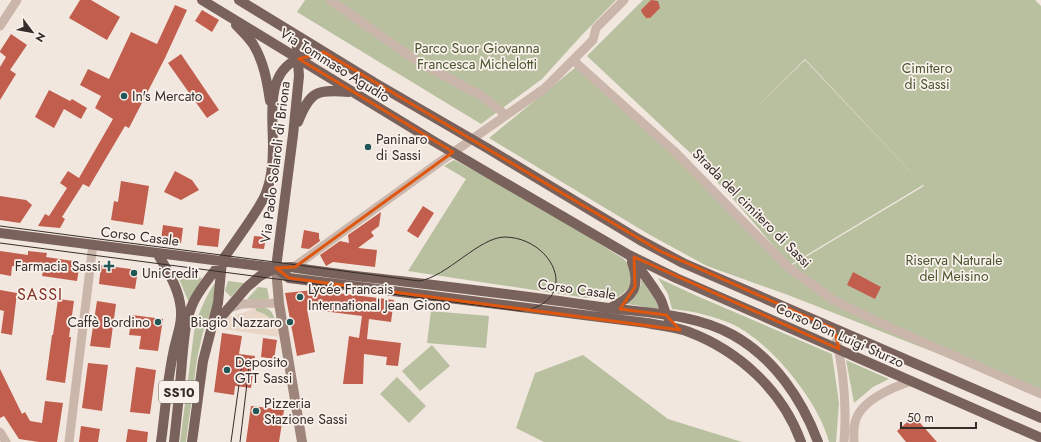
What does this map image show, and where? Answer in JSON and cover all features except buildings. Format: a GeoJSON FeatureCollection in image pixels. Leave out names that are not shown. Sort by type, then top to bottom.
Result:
{"type":"FeatureCollection","features":[{"type":"Feature","properties":{"kind":"main road","name":"Via Tommaso Agudio"},"geometry":{"type":"LineString","coordinates":[[202,0],[351,92],[629,254]]}},
{"type":"Feature","properties":{"kind":"main road","name":"Via Tommaso Agudio"},"geometry":{"type":"LineString","coordinates":[[239,0],[375,83],[640,240]]}},
{"type":"Feature","properties":{"kind":"main road"},"geometry":{"type":"LineString","coordinates":[[228,16],[252,43],[262,61],[265,69],[272,114]]}},
{"type":"Feature","properties":{"kind":"main road","name":"Via Paolo Solaroli di Briona"},"geometry":{"type":"LineString","coordinates":[[276,268],[300,76],[296,35]]}},
{"type":"Feature","properties":{"kind":"main road","name":"Via Paolo Solaroli di Briona"},"geometry":{"type":"LineString","coordinates":[[222,261],[258,208],[270,180],[272,163],[272,114],[275,88],[279,76],[284,68],[293,61],[311,53],[324,52]]}},
{"type":"Feature","properties":{"kind":"main road"},"geometry":{"type":"LineString","coordinates":[[293,135],[308,100],[318,92],[351,92]]}},
{"type":"Feature","properties":{"kind":"main road","name":"Corso Casale"},"geometry":{"type":"LineString","coordinates":[[0,233],[276,268],[294,267],[690,319],[733,336],[750,346],[770,364],[787,383],[807,417],[818,442]]}},
{"type":"Feature","properties":{"kind":"main road","name":"Corso Don Luigi Sturzo"},"geometry":{"type":"LineString","coordinates":[[640,240],[684,263],[1041,418]]}},
{"type":"Feature","properties":{"kind":"main road","name":"SS10"},"geometry":{"type":"LineString","coordinates":[[157,253],[169,273],[180,302],[182,313],[180,329],[184,342]]}},
{"type":"Feature","properties":{"kind":"main road"},"geometry":{"type":"LineString","coordinates":[[610,308],[628,298],[635,287],[635,272],[629,254]]}},
{"type":"Feature","properties":{"kind":"main road"},"geometry":{"type":"LineString","coordinates":[[629,254],[661,300],[666,315],[680,330]]}},
{"type":"Feature","properties":{"kind":"main road","name":"Corso Don Luigi Sturzo"},"geometry":{"type":"LineString","coordinates":[[629,254],[676,278],[1041,438]]}},
{"type":"Feature","properties":{"kind":"main road","name":"SS10"},"geometry":{"type":"LineString","coordinates":[[174,442],[184,342],[193,302],[202,287],[222,261]]}},
{"type":"Feature","properties":{"kind":"main road","name":"SS10"},"geometry":{"type":"LineString","coordinates":[[192,442],[203,361],[218,303],[222,261]]}},
{"type":"Feature","properties":{"kind":"main road"},"geometry":{"type":"LineString","coordinates":[[210,331],[246,287],[260,276],[276,268]]}},
{"type":"Feature","properties":{"kind":"main road","name":"Corso Casale"},"geometry":{"type":"LineString","coordinates":[[276,268],[289,278],[647,323],[680,330],[707,340],[723,348],[739,359],[758,376],[774,394],[788,415],[801,442]]}},
{"type":"Feature","properties":{"kind":"main road"},"geometry":{"type":"LineString","coordinates":[[161,442],[173,352],[180,329],[190,314]]}},
{"type":"Feature","properties":{"kind":"street"},"geometry":{"type":"LineString","coordinates":[[1,22],[17,0]]}},
{"type":"Feature","properties":{"kind":"street"},"geometry":{"type":"LineString","coordinates":[[330,0],[416,61],[480,95],[506,115]]}},
{"type":"Feature","properties":{"kind":"street"},"geometry":{"type":"LineString","coordinates":[[294,267],[545,88],[593,40],[596,28],[624,0]]}},
{"type":"Feature","properties":{"kind":"street","name":"Strada del cimitero di Sassi"},"geometry":{"type":"LineString","coordinates":[[573,60],[674,151],[788,267],[827,296],[893,329],[1041,394]]}},
{"type":"Feature","properties":{"kind":"street"},"geometry":{"type":"LineString","coordinates":[[69,442],[93,244]]}},
{"type":"Feature","properties":{"kind":"street"},"geometry":{"type":"LineString","coordinates":[[276,268],[279,303],[302,442]]}},
{"type":"Feature","properties":{"kind":"street"},"geometry":{"type":"LineString","coordinates":[[227,309],[242,304],[279,303]]}},
{"type":"Feature","properties":{"kind":"street"},"geometry":{"type":"LineString","coordinates":[[834,329],[839,349],[843,388],[844,438]]}},
{"type":"Feature","properties":{"kind":"street"},"geometry":{"type":"LineString","coordinates":[[844,438],[863,408],[888,390],[912,381]]}},
{"type":"Feature","properties":{"kind":"street"},"geometry":{"type":"LineString","coordinates":[[854,442],[855,422]]}},
{"type":"Feature","properties":{"kind":"street"},"geometry":{"type":"LineString","coordinates":[[0,432],[6,442]]}},
{"type":"Feature","properties":{"kind":"street"},"geometry":{"type":"LineString","coordinates":[[844,438],[851,442]]}},
{"type":"Feature","properties":{"kind":"highlighted area"},"geometry":{"type":"Polygon","coordinates":[[[324,52],[660,251],[834,329],[839,349],[634,257],[635,287],[620,309],[666,315],[680,330],[289,278],[276,268],[295,267],[453,152],[299,59],[324,52]]]}},
{"type":"Feature","properties":{"kind":"green space","name":"Parco Suor Giovanna Francesca Michelotti"},"geometry":{"type":"Polygon","coordinates":[[[305,0],[616,0],[542,79],[481,124],[297,12],[305,0]]]}},
{"type":"Feature","properties":{"kind":"green space"},"geometry":{"type":"Polygon","coordinates":[[[643,0],[1035,0],[1041,6],[1041,394],[788,295],[707,266],[650,235],[489,138],[576,67],[672,152],[789,267],[924,186],[805,59],[755,109],[805,60],[923,185],[790,265],[734,200],[700,164],[701,163],[587,56],[643,0]]]}},
{"type":"Feature","properties":{"kind":"green space"},"geometry":{"type":"Polygon","coordinates":[[[454,160],[526,198],[624,259],[630,266],[632,284],[618,297],[587,298],[408,271],[466,179],[444,166],[454,160]]]}},
{"type":"Feature","properties":{"kind":"green space"},"geometry":{"type":"Polygon","coordinates":[[[177,274],[202,278],[189,303],[177,274]]]}},
{"type":"Feature","properties":{"kind":"green space"},"geometry":{"type":"Polygon","coordinates":[[[642,276],[653,293],[659,309],[627,304],[638,292],[642,276]]]}},
{"type":"Feature","properties":{"kind":"green space"},"geometry":{"type":"Polygon","coordinates":[[[658,278],[832,354],[839,403],[836,442],[829,442],[824,426],[804,392],[792,375],[763,345],[734,325],[719,319],[703,314],[672,309],[668,294],[658,278]]]}},
{"type":"Feature","properties":{"kind":"green space"},"geometry":{"type":"Polygon","coordinates":[[[228,281],[244,283],[231,297],[225,291],[228,281]]]}},
{"type":"Feature","properties":{"kind":"green space"},"geometry":{"type":"Polygon","coordinates":[[[214,284],[216,284],[212,310],[203,332],[197,359],[186,442],[180,442],[194,332],[202,307],[214,284]]]}},
{"type":"Feature","properties":{"kind":"green space"},"geometry":{"type":"Polygon","coordinates":[[[258,287],[267,288],[269,297],[267,300],[247,299],[258,287]]]}},
{"type":"Feature","properties":{"kind":"green space"},"geometry":{"type":"Polygon","coordinates":[[[255,307],[266,308],[271,311],[278,327],[276,327],[264,314],[256,311],[255,307]]]}},
{"type":"Feature","properties":{"kind":"green space"},"geometry":{"type":"Polygon","coordinates":[[[431,311],[489,316],[486,348],[427,343],[431,311]]]}},
{"type":"Feature","properties":{"kind":"green space"},"geometry":{"type":"Polygon","coordinates":[[[432,345],[450,366],[420,391],[402,371],[432,345]]]}},
{"type":"Feature","properties":{"kind":"green space"},"geometry":{"type":"Polygon","coordinates":[[[583,355],[668,419],[742,442],[544,442],[516,428],[535,373],[583,355]]]}},
{"type":"Feature","properties":{"kind":"green space"},"geometry":{"type":"Polygon","coordinates":[[[846,360],[889,379],[873,387],[854,403],[846,360]]]}},
{"type":"Feature","properties":{"kind":"green space"},"geometry":{"type":"Polygon","coordinates":[[[397,377],[426,406],[409,423],[380,394],[397,377]]]}},
{"type":"Feature","properties":{"kind":"shaded area"},"geometry":{"type":"Polygon","coordinates":[[[255,307],[256,311],[269,317],[276,327],[278,327],[279,337],[223,329],[229,316],[246,312],[255,307]]]}},
{"type":"Feature","properties":{"kind":"tram line"},"geometry":{"type":"LineString","coordinates":[[0,226],[419,281],[430,278],[441,272],[485,243],[505,237],[522,240],[537,248],[548,258],[554,271],[556,283],[552,295],[541,305],[522,311],[0,243]]}},
{"type":"Feature","properties":{"kind":"tram line"},"geometry":{"type":"LineString","coordinates":[[231,442],[243,356]]}},
{"type":"Feature","properties":{"kind":"tram line"},"geometry":{"type":"LineString","coordinates":[[240,442],[250,358]]}},
{"type":"Feature","properties":{"kind":"place","name":"In's Mercato"},"geometry":{"type":"Point","coordinates":[124,96]}},
{"type":"Feature","properties":{"kind":"place","name":"Paninaro di Sassi"},"geometry":{"type":"Point","coordinates":[368,147]}},
{"type":"Feature","properties":{"kind":"place","name":"Farmacia Sassi"},"geometry":{"type":"Point","coordinates":[109,266]}},
{"type":"Feature","properties":{"kind":"place","name":"UniCredit"},"geometry":{"type":"Point","coordinates":[134,273]}},
{"type":"Feature","properties":{"kind":"place","name":"Lycée Francais International Jean Giono"},"geometry":{"type":"Point","coordinates":[300,297]}},
{"type":"Feature","properties":{"kind":"place","name":"Caffè Bordino"},"geometry":{"type":"Point","coordinates":[158,322]}},
{"type":"Feature","properties":{"kind":"place","name":"Biagio Nazzaro"},"geometry":{"type":"Point","coordinates":[290,322]}},
{"type":"Feature","properties":{"kind":"place","name":"Deposito GTT Sassi"},"geometry":{"type":"Point","coordinates":[227,370]}},
{"type":"Feature","properties":{"kind":"place","name":"Pizzeria Stazione Sassi"},"geometry":{"type":"Point","coordinates":[256,411]}},
{"type":"Feature","properties":{"kind":"district","name":"SASSI"},"geometry":{"type":"Point","coordinates":[40,294]}},
{"type":"Feature","properties":{"kind":"park label","name":"Cimitero di Sassi"},"geometry":{"type":"Point","coordinates":[927,76]}},
{"type":"Feature","properties":{"kind":"park label","name":"Riserva Naturale del Meisino"},"geometry":{"type":"Point","coordinates":[954,268]}}]}
